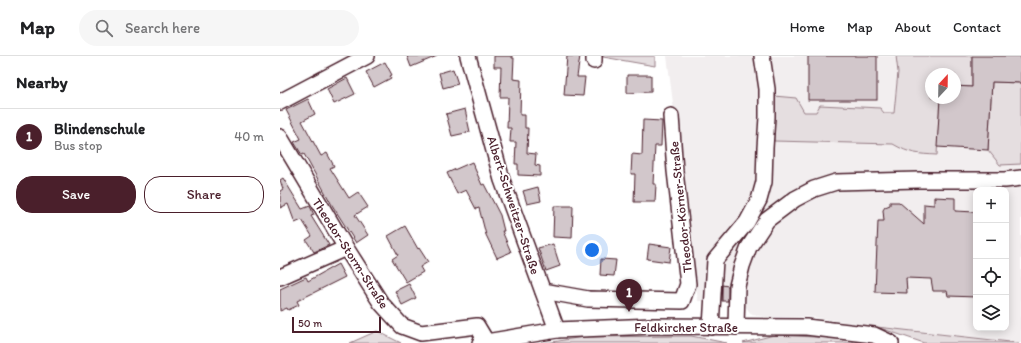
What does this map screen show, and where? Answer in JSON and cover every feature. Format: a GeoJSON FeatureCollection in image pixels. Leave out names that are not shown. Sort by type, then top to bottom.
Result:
{"type":"FeatureCollection","features":[{"type":"Feature","properties":{"kind":"street","name":"Albert-Schweitzer-Straße"},"geometry":{"type":"LineString","coordinates":[[468,56],[502,180],[557,330]]}},
{"type":"Feature","properties":{"kind":"street"},"geometry":{"type":"LineString","coordinates":[[710,326],[715,260],[747,222],[759,200],[764,182],[767,89],[762,56]]}},
{"type":"Feature","properties":{"kind":"street"},"geometry":{"type":"LineString","coordinates":[[280,102],[365,57]]}},
{"type":"Feature","properties":{"kind":"street","name":"Theodor-Körner-Straße"},"geometry":{"type":"LineString","coordinates":[[543,291],[588,299],[682,301],[688,284],[671,116]]}},
{"type":"Feature","properties":{"kind":"street","name":"Theodor-Storm-Straße"},"geometry":{"type":"LineString","coordinates":[[280,137],[346,248],[381,303],[402,326],[421,333],[477,326],[483,342]]}},
{"type":"Feature","properties":{"kind":"street"},"geometry":{"type":"LineString","coordinates":[[736,327],[737,286],[749,247],[767,220],[778,211],[814,189],[836,182],[1005,180],[1021,178]]}},
{"type":"Feature","properties":{"kind":"street"},"geometry":{"type":"LineString","coordinates":[[280,278],[346,248]]}},
{"type":"Feature","properties":{"kind":"street"},"geometry":{"type":"LineString","coordinates":[[712,306],[737,307]]}},
{"type":"Feature","properties":{"kind":"street","name":"Feldkircher Straße"},"geometry":{"type":"LineString","coordinates":[[483,342],[557,330],[654,326],[710,326],[806,327],[874,335],[891,343]]}},
{"type":"Feature","properties":{"kind":"shaded area"},"geometry":{"type":"Polygon","coordinates":[[[655,56],[655,66],[603,57],[655,56]]]}},
{"type":"Feature","properties":{"kind":"shaded area"},"geometry":{"type":"Polygon","coordinates":[[[667,56],[1021,56],[1021,343],[877,327],[811,317],[767,317],[752,315],[742,302],[698,301],[667,56]]]}},
{"type":"Feature","properties":{"kind":"shaded area"},"geometry":{"type":"Polygon","coordinates":[[[896,56],[972,56],[972,87],[961,86],[961,68],[925,68],[925,104],[940,104],[937,155],[914,153],[893,144],[774,141],[774,96],[796,98],[804,112],[816,112],[820,105],[880,108],[884,113],[894,113],[898,72],[896,56]]]}},
{"type":"Feature","properties":{"kind":"shaded area"},"geometry":{"type":"Polygon","coordinates":[[[992,82],[1021,83],[1021,164],[1000,165],[988,150],[992,82]]]}},
{"type":"Feature","properties":{"kind":"shaded area"},"geometry":{"type":"Polygon","coordinates":[[[877,327],[1019,343],[924,343],[877,327]]]}},
{"type":"Feature","properties":{"kind":"shaded area"},"geometry":{"type":"Polygon","coordinates":[[[377,331],[401,343],[350,343],[377,331]]]}},
{"type":"Feature","properties":{"kind":"shaded area"},"geometry":{"type":"Polygon","coordinates":[[[774,335],[856,339],[869,343],[743,343],[774,335]]]}},
{"type":"Feature","properties":{"kind":"shaded area"},"geometry":{"type":"Polygon","coordinates":[[[691,336],[727,343],[546,343],[583,337],[691,336]]]}},
{"type":"Feature","properties":{"kind":"building"},"geometry":{"type":"Polygon","coordinates":[[[407,56],[437,56],[411,67],[407,56]]]}},
{"type":"Feature","properties":{"kind":"building"},"geometry":{"type":"Polygon","coordinates":[[[494,56],[512,56],[512,58],[514,58],[513,79],[521,80],[520,115],[525,115],[525,128],[528,128],[527,153],[536,154],[535,165],[540,166],[540,176],[518,175],[518,164],[515,164],[516,142],[510,142],[511,128],[507,128],[508,97],[500,97],[501,67],[494,67],[494,56]]]}},
{"type":"Feature","properties":{"kind":"building"},"geometry":{"type":"Polygon","coordinates":[[[567,56],[580,56],[577,77],[585,77],[583,96],[564,95],[567,56]]]}},
{"type":"Feature","properties":{"kind":"building"},"geometry":{"type":"Polygon","coordinates":[[[808,56],[877,56],[877,100],[808,100],[808,56]]]}},
{"type":"Feature","properties":{"kind":"building"},"geometry":{"type":"Polygon","coordinates":[[[972,56],[1021,56],[1021,83],[992,82],[988,150],[937,147],[940,104],[961,104],[961,86],[972,87],[972,56]]]}},
{"type":"Feature","properties":{"kind":"building"},"geometry":{"type":"Polygon","coordinates":[[[385,62],[392,75],[390,76],[391,78],[374,87],[366,72],[385,62]]]}},
{"type":"Feature","properties":{"kind":"building"},"geometry":{"type":"Polygon","coordinates":[[[453,69],[458,84],[443,88],[439,73],[453,69]]]}},
{"type":"Feature","properties":{"kind":"building"},"geometry":{"type":"Polygon","coordinates":[[[627,75],[651,75],[651,92],[627,93],[627,75]]]}},
{"type":"Feature","properties":{"kind":"building"},"geometry":{"type":"Polygon","coordinates":[[[347,78],[355,94],[334,104],[327,89],[347,78]]]}},
{"type":"Feature","properties":{"kind":"building"},"geometry":{"type":"Polygon","coordinates":[[[308,99],[315,114],[302,121],[321,156],[327,153],[334,166],[330,168],[349,198],[358,192],[368,207],[355,215],[368,235],[356,243],[332,205],[304,154],[302,155],[294,142],[301,139],[286,110],[308,99]]]}},
{"type":"Feature","properties":{"kind":"building"},"geometry":{"type":"Polygon","coordinates":[[[465,109],[470,132],[452,136],[446,114],[465,109]]]}},
{"type":"Feature","properties":{"kind":"building"},"geometry":{"type":"Polygon","coordinates":[[[643,120],[662,121],[661,146],[655,146],[653,184],[656,184],[655,202],[634,202],[635,174],[631,174],[632,154],[642,155],[643,120]]]}},
{"type":"Feature","properties":{"kind":"building"},"geometry":{"type":"Polygon","coordinates":[[[472,162],[482,185],[484,184],[500,215],[504,231],[502,231],[511,252],[497,258],[486,235],[479,208],[476,209],[466,190],[457,194],[447,173],[472,162]]]}},
{"type":"Feature","properties":{"kind":"building"},"geometry":{"type":"Polygon","coordinates":[[[283,178],[302,209],[310,206],[314,215],[311,216],[329,245],[314,252],[306,240],[312,236],[302,220],[295,223],[288,204],[280,208],[280,191],[283,189],[280,180],[283,178]]]}},
{"type":"Feature","properties":{"kind":"building"},"geometry":{"type":"Polygon","coordinates":[[[538,187],[541,201],[527,204],[523,191],[538,187]]]}},
{"type":"Feature","properties":{"kind":"building"},"geometry":{"type":"Polygon","coordinates":[[[934,197],[955,198],[955,211],[973,212],[973,297],[948,296],[947,291],[933,291],[931,279],[906,278],[907,293],[875,292],[878,221],[884,221],[883,210],[885,207],[890,205],[890,202],[899,202],[924,224],[924,204],[934,205],[934,197]]]}},
{"type":"Feature","properties":{"kind":"building"},"geometry":{"type":"Polygon","coordinates":[[[554,206],[573,206],[572,238],[553,237],[554,206]]]}},
{"type":"Feature","properties":{"kind":"building"},"geometry":{"type":"Polygon","coordinates":[[[405,226],[418,249],[419,248],[428,262],[420,267],[423,272],[406,282],[392,259],[398,255],[388,236],[405,226]]]}},
{"type":"Feature","properties":{"kind":"building"},"geometry":{"type":"Polygon","coordinates":[[[553,244],[560,266],[546,271],[538,248],[553,244]]]}},
{"type":"Feature","properties":{"kind":"building"},"geometry":{"type":"Polygon","coordinates":[[[649,244],[671,247],[669,262],[647,259],[649,244]]]}},
{"type":"Feature","properties":{"kind":"building"},"geometry":{"type":"Polygon","coordinates":[[[601,259],[616,260],[614,276],[600,275],[601,259]]]}},
{"type":"Feature","properties":{"kind":"building"},"geometry":{"type":"Polygon","coordinates":[[[338,264],[345,277],[297,301],[299,305],[288,310],[287,308],[280,311],[280,289],[306,277],[308,281],[338,264]]]}},
{"type":"Feature","properties":{"kind":"building"},"geometry":{"type":"Polygon","coordinates":[[[409,284],[416,298],[402,305],[395,291],[409,284]]]}},
{"type":"Feature","properties":{"kind":"building"},"geometry":{"type":"Polygon","coordinates":[[[722,285],[728,286],[728,301],[722,301],[722,285]]]}},
{"type":"Feature","properties":{"kind":"place","name":"Blindenschule"},"geometry":{"type":"Point","coordinates":[629,312]}}]}
